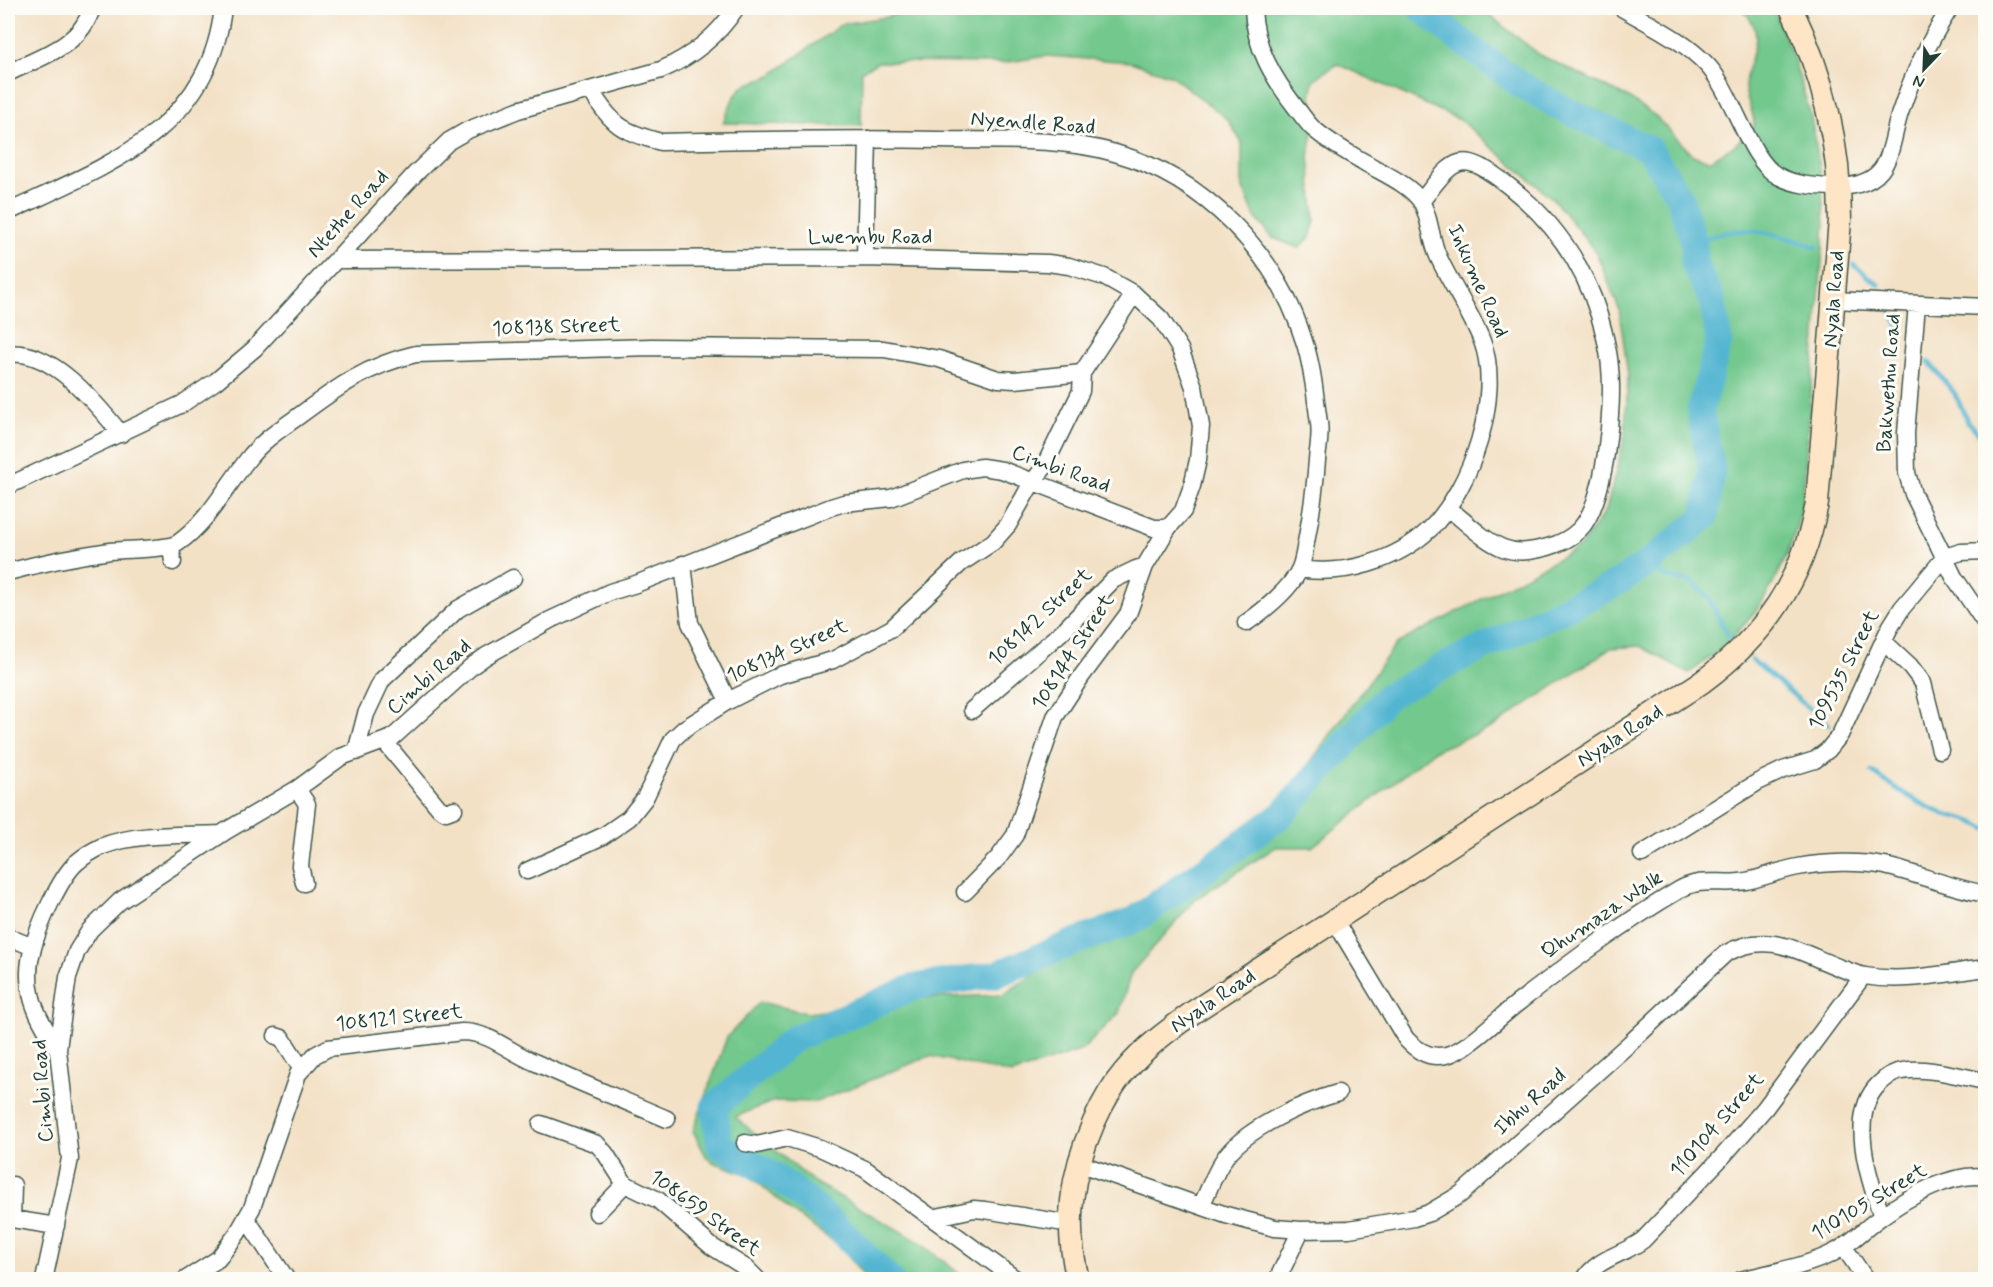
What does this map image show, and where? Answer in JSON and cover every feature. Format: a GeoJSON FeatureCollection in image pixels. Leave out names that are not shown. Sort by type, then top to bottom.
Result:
{"type":"FeatureCollection","features":[{"type":"Feature","properties":{"kind":"street"},"geometry":{"type":"LineString","coordinates":[[8,73],[67,44],[79,33],[89,18],[92,8]]}},
{"type":"Feature","properties":{"kind":"street"},"geometry":{"type":"LineString","coordinates":[[8,212],[114,161],[146,141],[167,123],[193,92],[207,68],[219,36],[223,8]]}},
{"type":"Feature","properties":{"kind":"street","name":"Ntethe Road"},"geometry":{"type":"LineString","coordinates":[[8,486],[182,404],[216,381],[254,349],[416,173],[449,141],[468,130],[518,110],[591,91],[677,63],[715,37],[736,8]]}},
{"type":"Feature","properties":{"kind":"street"},"geometry":{"type":"LineString","coordinates":[[1253,8],[1257,38],[1276,81],[1312,129],[1411,191],[1421,201],[1443,172],[1452,165],[1463,162],[1478,164],[1490,171],[1532,204],[1565,244],[1579,267],[1599,314],[1610,369],[1610,416],[1606,453],[1596,500],[1580,529],[1552,546],[1521,552],[1505,549],[1493,543],[1448,508]]}},
{"type":"Feature","properties":{"kind":"street"},"geometry":{"type":"LineString","coordinates":[[1622,8],[1686,46],[1709,67],[1720,80],[1757,153],[1767,168],[1776,176],[1796,184],[1840,187],[1869,181],[1882,168],[1919,60],[1950,8]]}},
{"type":"Feature","properties":{"kind":"street","name":"Nyala Road"},"geometry":{"type":"LineString","coordinates":[[1078,1280],[1071,1244],[1070,1224],[1074,1179],[1087,1138],[1109,1094],[1123,1072],[1136,1058],[1178,1023],[1702,682],[1745,647],[1777,608],[1796,574],[1814,519],[1823,446],[1840,220],[1840,187],[1828,108],[1820,80],[1791,8]]}},
{"type":"Feature","properties":{"kind":"street","name":"Nyendle Road"},"geometry":{"type":"LineString","coordinates":[[591,91],[607,117],[619,126],[631,133],[661,142],[868,139],[1039,142],[1114,153],[1148,165],[1180,181],[1210,202],[1240,229],[1290,303],[1305,341],[1320,428],[1312,512],[1300,569],[1277,599],[1246,623]]}},
{"type":"Feature","properties":{"kind":"street"},"geometry":{"type":"LineString","coordinates":[[865,258],[868,139]]}},
{"type":"Feature","properties":{"kind":"street","name":"Inkume Road"},"geometry":{"type":"LineString","coordinates":[[1300,569],[1330,572],[1356,568],[1383,559],[1412,543],[1429,530],[1448,508],[1474,456],[1482,433],[1487,410],[1487,357],[1471,318],[1438,257],[1421,201]]}},
{"type":"Feature","properties":{"kind":"street","name":"Lwembu Road"},"geometry":{"type":"LineString","coordinates":[[337,260],[865,258],[1048,263],[1096,274],[1134,294],[1161,319],[1180,349],[1194,387],[1201,426],[1200,443],[1192,486],[1183,511],[1168,528]]}},
{"type":"Feature","properties":{"kind":"street"},"geometry":{"type":"LineString","coordinates":[[1082,374],[1134,294]]}},
{"type":"Feature","properties":{"kind":"street"},"geometry":{"type":"LineString","coordinates":[[1833,300],[1986,307]]}},
{"type":"Feature","properties":{"kind":"street","name":"Bakwethu Road"},"geometry":{"type":"LineString","coordinates":[[1917,304],[1906,433],[1907,472],[1913,494],[1954,577],[1986,624]]}},
{"type":"Feature","properties":{"kind":"street","name":"108138 Street"},"geometry":{"type":"LineString","coordinates":[[8,572],[47,562],[109,552],[172,554],[199,524],[251,455],[270,437],[347,381],[382,363],[416,354],[651,347],[845,351],[884,349],[939,359],[980,374],[1007,380],[1082,374]]}},
{"type":"Feature","properties":{"kind":"street"},"geometry":{"type":"LineString","coordinates":[[8,354],[26,354],[48,364],[65,376],[101,410],[121,434]]}},
{"type":"Feature","properties":{"kind":"street","name":"108134 Street"},"geometry":{"type":"LineString","coordinates":[[527,871],[603,836],[629,819],[645,798],[673,739],[685,728],[728,701],[780,675],[833,660],[892,628],[961,563],[1001,534],[1033,481],[1043,470],[1082,391],[1082,374]]}},
{"type":"Feature","properties":{"kind":"street","name":"Cimbi Road"},"geometry":{"type":"LineString","coordinates":[[44,1280],[70,1160],[58,1050],[68,977],[77,951],[90,930],[120,901],[222,834],[297,789],[341,757],[384,741],[402,731],[432,701],[486,656],[550,620],[610,592],[636,584],[831,507],[844,503],[891,498],[963,470],[982,467],[994,469],[1033,481],[1155,528],[1168,528]]}},
{"type":"Feature","properties":{"kind":"street","name":"108144 Street"},"geometry":{"type":"LineString","coordinates":[[965,892],[999,857],[1015,835],[1055,717],[1081,677],[1128,614],[1145,566],[1168,528]]}},
{"type":"Feature","properties":{"kind":"street"},"geometry":{"type":"LineString","coordinates":[[1945,557],[1961,552],[1986,551]]}},
{"type":"Feature","properties":{"kind":"street","name":"109535 Street"},"geometry":{"type":"LineString","coordinates":[[1642,854],[1740,792],[1774,774],[1815,760],[1828,750],[1840,735],[1889,629],[1902,608],[1945,557]]}},
{"type":"Feature","properties":{"kind":"street"},"geometry":{"type":"LineString","coordinates":[[682,564],[690,623],[728,701]]}},
{"type":"Feature","properties":{"kind":"street","name":"108142 Street"},"geometry":{"type":"LineString","coordinates":[[972,710],[1065,629],[1113,580],[1145,566]]}},
{"type":"Feature","properties":{"kind":"street"},"geometry":{"type":"LineString","coordinates":[[356,752],[366,714],[382,680],[458,609],[513,578]]}},
{"type":"Feature","properties":{"kind":"street"},"geometry":{"type":"LineString","coordinates":[[1884,642],[1910,666],[1923,683],[1940,750]]}},
{"type":"Feature","properties":{"kind":"street"},"geometry":{"type":"LineString","coordinates":[[384,741],[439,808],[446,812],[454,809]]}},
{"type":"Feature","properties":{"kind":"street"},"geometry":{"type":"LineString","coordinates":[[297,789],[307,804],[300,866],[304,883]]}},
{"type":"Feature","properties":{"kind":"street"},"geometry":{"type":"LineString","coordinates":[[58,1050],[35,1008],[30,992],[28,972],[33,947],[59,887],[75,864],[91,852],[124,840],[222,834]]}},
{"type":"Feature","properties":{"kind":"street","name":"Qhumaza Walk"},"geometry":{"type":"LineString","coordinates":[[1335,921],[1406,1039],[1419,1051],[1444,1056],[1458,1051],[1608,935],[1677,891],[1697,882],[1744,882],[1800,867],[1862,864],[1884,866],[1962,890],[1986,894]]}},
{"type":"Feature","properties":{"kind":"street"},"geometry":{"type":"LineString","coordinates":[[8,937],[33,947]]}},
{"type":"Feature","properties":{"kind":"street","name":"Ibhu Road"},"geometry":{"type":"LineString","coordinates":[[1078,1164],[1201,1206],[1275,1228],[1301,1230],[1372,1226],[1422,1215],[1461,1194],[1630,1043],[1725,954],[1739,946],[1754,942],[1776,944],[1863,976],[1900,978],[1986,968]]}},
{"type":"Feature","properties":{"kind":"street","name":"110104 Street"},"geometry":{"type":"LineString","coordinates":[[1584,1280],[1596,1265],[1626,1251],[1642,1240],[1723,1156],[1765,1108],[1863,976]]}},
{"type":"Feature","properties":{"kind":"street","name":"108121 Street"},"geometry":{"type":"LineString","coordinates":[[301,1068],[315,1055],[332,1047],[468,1032],[486,1036],[531,1061],[667,1119]]}},
{"type":"Feature","properties":{"kind":"street"},"geometry":{"type":"LineString","coordinates":[[185,1280],[218,1259],[246,1218],[256,1198],[301,1068],[282,1038],[276,1036]]}},
{"type":"Feature","properties":{"kind":"street"},"geometry":{"type":"LineString","coordinates":[[1882,1216],[1871,1182],[1862,1131],[1863,1109],[1870,1094],[1888,1077],[1905,1070],[1919,1070],[1986,1081]]}},
{"type":"Feature","properties":{"kind":"street"},"geometry":{"type":"LineString","coordinates":[[1201,1206],[1225,1158],[1237,1144],[1289,1112],[1314,1100],[1338,1093]]}},
{"type":"Feature","properties":{"kind":"street"},"geometry":{"type":"LineString","coordinates":[[541,1124],[597,1144],[605,1152],[625,1184],[597,1213]]}},
{"type":"Feature","properties":{"kind":"street"},"geometry":{"type":"LineString","coordinates":[[745,1143],[757,1145],[787,1138],[820,1148],[865,1169],[1017,1280]]}},
{"type":"Feature","properties":{"kind":"street","name":"110105 Street"},"geometry":{"type":"LineString","coordinates":[[1740,1280],[1812,1261],[1844,1247],[1882,1216],[1930,1188],[1949,1180],[1975,1175],[1986,1177]]}},
{"type":"Feature","properties":{"kind":"street","name":"108659 Street"},"geometry":{"type":"LineString","coordinates":[[625,1184],[658,1200],[711,1246],[746,1268],[758,1280]]}},
{"type":"Feature","properties":{"kind":"street"},"geometry":{"type":"LineString","coordinates":[[13,1185],[12,1219],[56,1226]]}},
{"type":"Feature","properties":{"kind":"street"},"geometry":{"type":"LineString","coordinates":[[932,1218],[974,1209],[1070,1224]]}},
{"type":"Feature","properties":{"kind":"street"},"geometry":{"type":"LineString","coordinates":[[246,1218],[287,1280]]}},
{"type":"Feature","properties":{"kind":"street"},"geometry":{"type":"LineString","coordinates":[[1277,1280],[1301,1230]]}},
{"type":"Feature","properties":{"kind":"street"},"geometry":{"type":"LineString","coordinates":[[1844,1247],[1866,1280]]}},
{"type":"Feature","properties":{"kind":"green space"},"geometry":{"type":"Polygon","coordinates":[[[922,8],[1480,8],[1540,55],[1627,97],[1654,115],[1693,155],[1709,161],[1734,146],[1754,126],[1745,85],[1756,37],[1755,28],[1741,8],[1773,8],[1793,57],[1810,113],[1820,168],[1825,224],[1802,505],[1795,531],[1776,579],[1748,621],[1711,657],[1689,673],[1640,646],[1611,648],[1491,728],[1434,751],[1312,847],[1276,847],[1197,898],[1131,973],[1119,1013],[1082,1050],[1012,1074],[930,1056],[816,1102],[774,1101],[735,1117],[814,1182],[918,1241],[966,1279],[866,1279],[841,1247],[792,1212],[761,1185],[746,1174],[713,1162],[706,1156],[693,1131],[727,1037],[760,1002],[808,1013],[922,998],[1003,995],[1279,805],[1396,644],[1580,547],[1606,510],[1625,436],[1628,376],[1619,309],[1596,252],[1553,199],[1460,120],[1338,64],[1314,80],[1311,96],[1315,119],[1309,157],[1315,221],[1310,237],[1299,248],[1273,238],[1255,217],[1242,186],[1242,143],[1228,120],[1172,76],[1131,62],[1046,56],[1003,63],[878,62],[862,71],[861,126],[723,123],[733,99],[743,86],[771,75],[842,24],[922,8]]]}},
{"type":"Feature","properties":{"kind":"waterway"},"geometry":{"type":"LineString","coordinates":[[890,1280],[808,1201],[768,1173],[720,1146],[714,1107],[793,1039],[914,987],[997,974],[1135,920],[1281,815],[1388,696],[1454,661],[1606,589],[1644,566],[1705,517],[1712,470],[1700,410],[1719,341],[1712,299],[1694,264],[1694,243],[1680,198],[1649,149],[1560,107],[1521,85],[1421,8]]}},
{"type":"Feature","properties":{"kind":"waterway"},"geometry":{"type":"LineString","coordinates":[[1694,243],[1727,232],[1756,231],[1816,247]]}},
{"type":"Feature","properties":{"kind":"waterway"},"geometry":{"type":"LineString","coordinates":[[1854,265],[1879,285]]}},
{"type":"Feature","properties":{"kind":"waterway"},"geometry":{"type":"LineString","coordinates":[[1892,313],[1903,334]]}},
{"type":"Feature","properties":{"kind":"waterway"},"geometry":{"type":"LineString","coordinates":[[1929,362],[1955,394],[1968,422],[1986,441]]}},
{"type":"Feature","properties":{"kind":"waterway"},"geometry":{"type":"LineString","coordinates":[[1644,566],[1672,578],[1691,581],[1708,597],[1730,639]]}},
{"type":"Feature","properties":{"kind":"waterway"},"geometry":{"type":"LineString","coordinates":[[1752,660],[1829,725]]}},
{"type":"Feature","properties":{"kind":"waterway"},"geometry":{"type":"LineString","coordinates":[[1872,772],[1923,804],[1942,813],[1969,820],[1986,829]]}}]}
